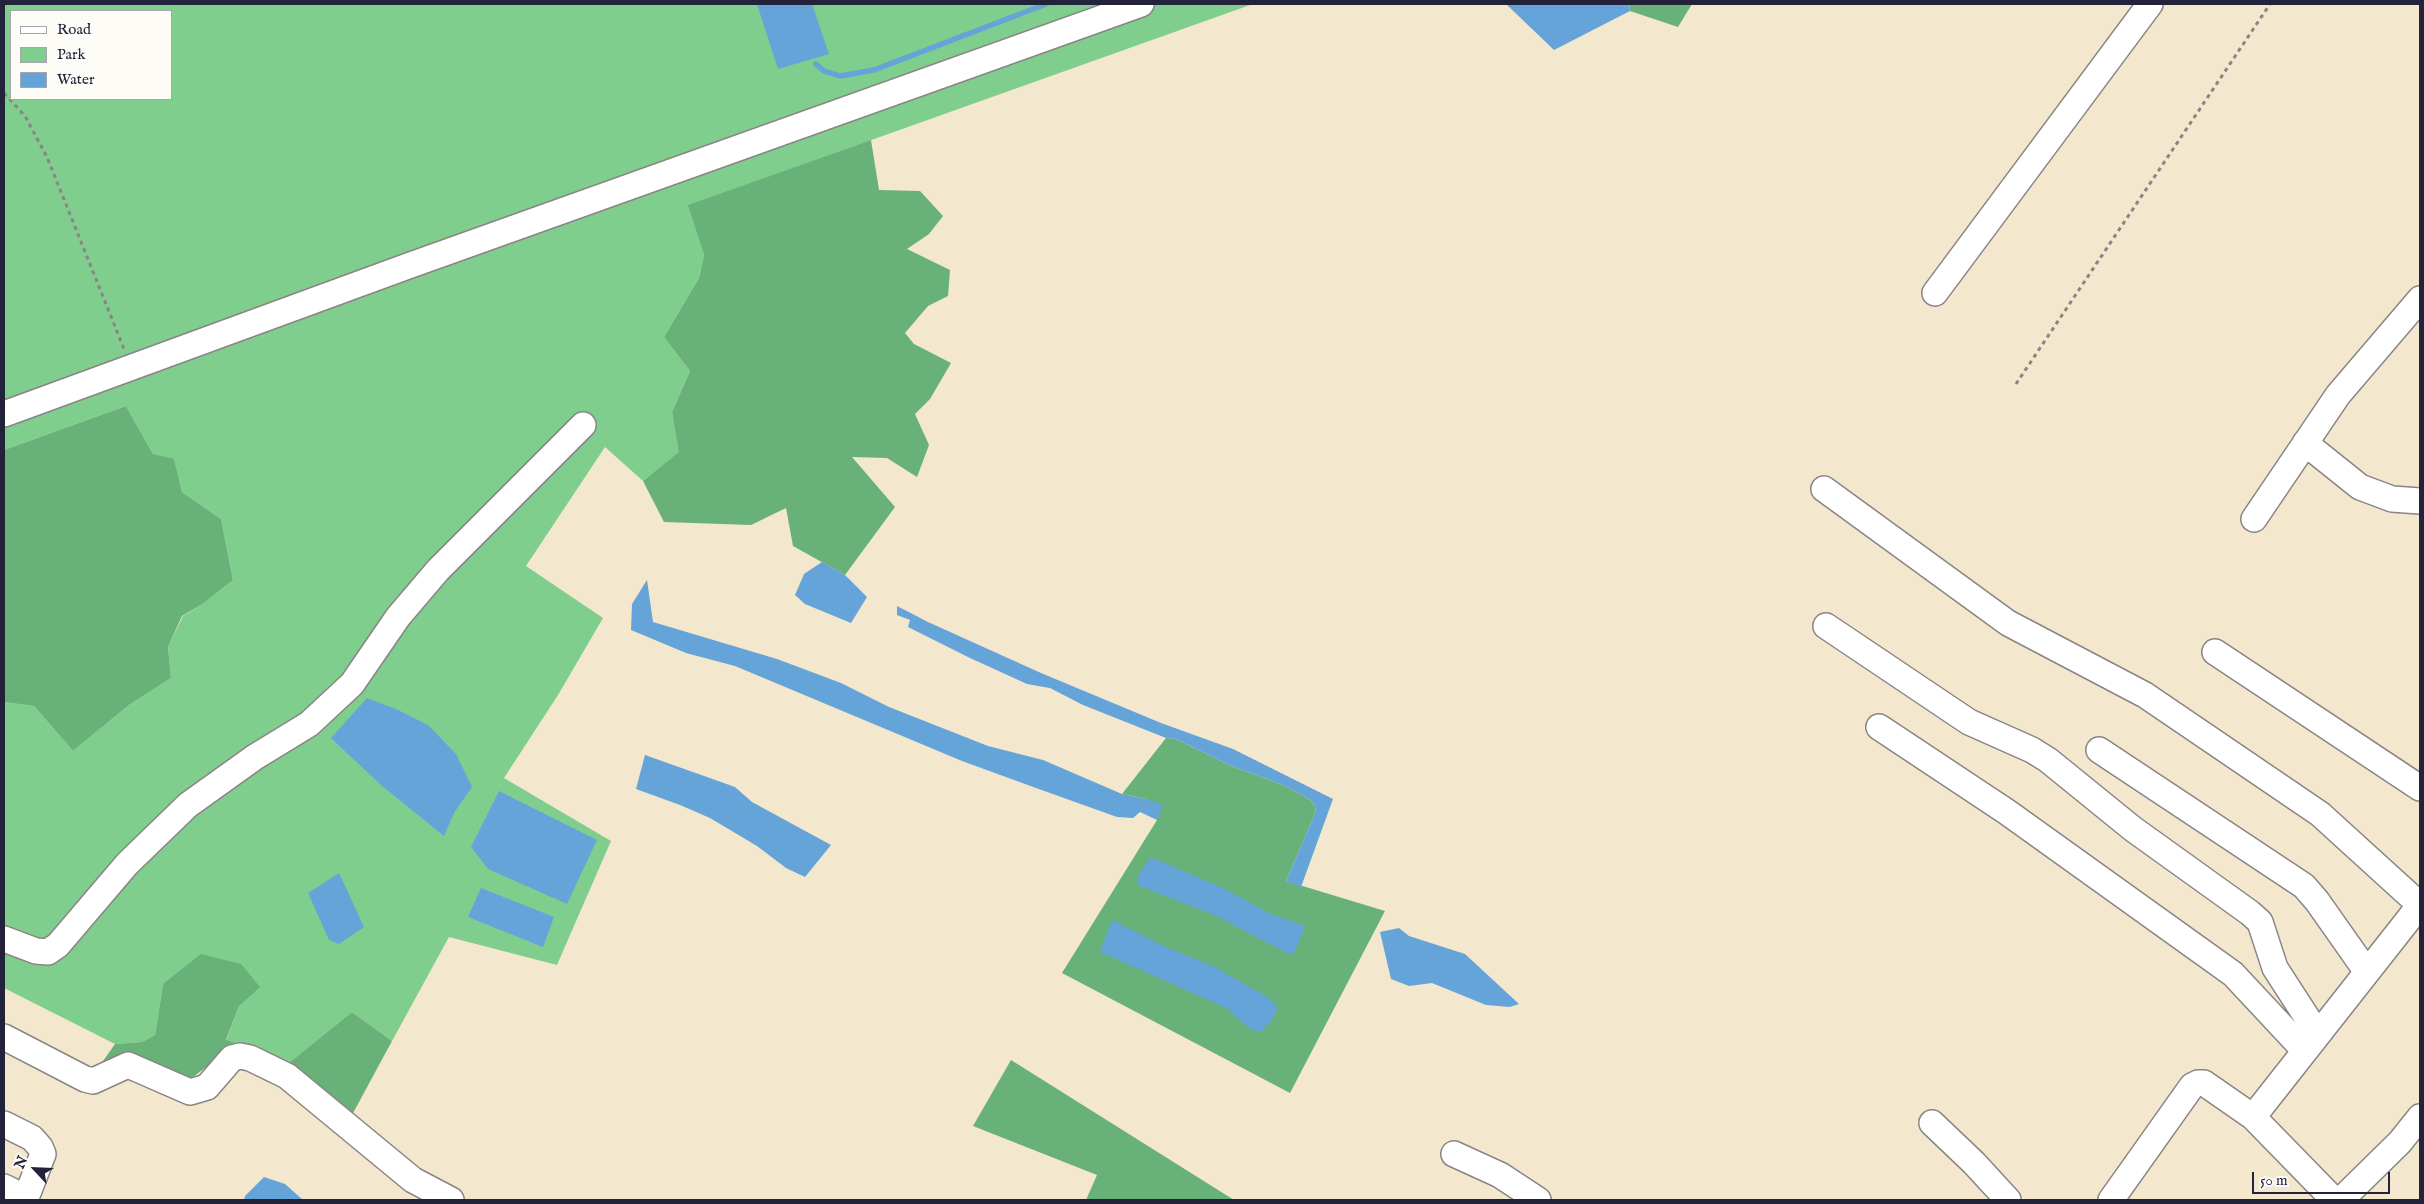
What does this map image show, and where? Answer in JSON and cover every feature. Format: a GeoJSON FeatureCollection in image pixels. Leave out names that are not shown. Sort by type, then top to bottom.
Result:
{"type":"FeatureCollection","features":[{"type":"Feature","properties":{"kind":"street"},"geometry":{"type":"LineString","coordinates":[[4,414],[408,266],[1141,4]]}},
{"type":"Feature","properties":{"kind":"street"},"geometry":{"type":"LineString","coordinates":[[1935,293],[2150,4]]}},
{"type":"Feature","properties":{"kind":"street"},"geometry":{"type":"LineString","coordinates":[[2254,520],[2338,395],[2420,298]]}},
{"type":"Feature","properties":{"kind":"street"},"geometry":{"type":"LineString","coordinates":[[4,939],[36,951],[48,952],[58,945],[127,864],[188,805],[255,757],[309,724],[352,684],[398,617],[438,570],[583,425]]}},
{"type":"Feature","properties":{"kind":"street"},"geometry":{"type":"LineString","coordinates":[[2305,443],[2360,487],[2392,499],[2419,504]]}},
{"type":"Feature","properties":{"kind":"street"},"geometry":{"type":"LineString","coordinates":[[1824,489],[2008,623],[2145,696],[2320,814],[2420,905],[2310,1042],[2253,1117]]}},
{"type":"Feature","properties":{"kind":"street"},"geometry":{"type":"LineString","coordinates":[[1826,626],[1969,722],[2032,750],[2048,760],[2133,829],[2250,912],[2260,922],[2275,968],[2310,1042]]}},
{"type":"Feature","properties":{"kind":"street"},"geometry":{"type":"LineString","coordinates":[[2215,652],[2420,788]]}},
{"type":"Feature","properties":{"kind":"street"},"geometry":{"type":"LineString","coordinates":[[1879,727],[2007,812],[2233,974],[2310,1042]]}},
{"type":"Feature","properties":{"kind":"street"},"geometry":{"type":"LineString","coordinates":[[2099,750],[2304,886],[2317,901],[2366,972]]}},
{"type":"Feature","properties":{"kind":"street"},"geometry":{"type":"LineString","coordinates":[[4,1037],[85,1079],[93,1081],[128,1065],[190,1092],[207,1087],[232,1058],[240,1056],[250,1058],[287,1076],[413,1180],[451,1200]]}},
{"type":"Feature","properties":{"kind":"street"},"geometry":{"type":"LineString","coordinates":[[2111,1200],[2192,1086],[2198,1083],[2204,1083],[2253,1117],[2334,1200]]}},
{"type":"Feature","properties":{"kind":"street"},"geometry":{"type":"LineString","coordinates":[[2341,1200],[2400,1142],[2420,1117]]}},
{"type":"Feature","properties":{"kind":"street"},"geometry":{"type":"LineString","coordinates":[[1932,1123],[1974,1163],[2008,1200]]}},
{"type":"Feature","properties":{"kind":"street"},"geometry":{"type":"LineString","coordinates":[[4,1124],[32,1138],[43,1154],[29,1199],[4,1187]]}},
{"type":"Feature","properties":{"kind":"street"},"geometry":{"type":"LineString","coordinates":[[1454,1154],[1500,1175],[1538,1200]]}},
{"type":"Feature","properties":{"kind":"path"},"geometry":{"type":"LineString","coordinates":[[2016,384],[2270,4]]}},
{"type":"Feature","properties":{"kind":"path"},"geometry":{"type":"LineString","coordinates":[[10,100],[25,116],[47,157],[132,368]]}},
{"type":"Feature","properties":{"kind":"green space"},"geometry":{"type":"Polygon","coordinates":[[[4,4],[1253,4],[689,205],[704,255],[699,278],[664,337],[690,371],[672,412],[680,452],[643,481],[605,447],[526,566],[603,618],[558,695],[504,778],[611,841],[557,965],[449,937],[392,1041],[352,1012],[290,1062],[226,1041],[239,1006],[163,984],[155,1035],[142,1042],[115,1044],[4,988],[4,702],[34,706],[73,751],[129,705],[171,678],[168,647],[183,616],[204,603],[233,580],[221,519],[182,492],[174,460],[153,454],[126,406],[4,450],[4,4]]]}},
{"type":"Feature","properties":{"kind":"green space"},"geometry":{"type":"Polygon","coordinates":[[[1629,4],[1692,4],[1678,27],[1630,11],[1629,4]]]}},
{"type":"Feature","properties":{"kind":"green space"},"geometry":{"type":"Polygon","coordinates":[[[871,140],[879,190],[920,191],[943,216],[929,234],[907,249],[950,270],[948,296],[928,306],[905,333],[914,344],[951,363],[930,399],[915,414],[929,445],[917,477],[887,458],[852,457],[895,507],[845,575],[793,546],[786,508],[751,525],[664,522],[643,481],[679,452],[672,412],[690,371],[664,337],[699,278],[704,255],[688,205],[871,140]]]}},
{"type":"Feature","properties":{"kind":"green space"},"geometry":{"type":"Polygon","coordinates":[[[126,406],[153,454],[174,459],[182,492],[221,519],[233,580],[204,603],[182,616],[168,647],[171,678],[129,705],[73,751],[34,706],[4,702],[4,450],[126,406]]]}},
{"type":"Feature","properties":{"kind":"green space"},"geometry":{"type":"Polygon","coordinates":[[[1166,738],[1176,739],[1229,765],[1283,785],[1309,799],[1316,806],[1315,814],[1286,881],[1385,911],[1290,1093],[1062,973],[1157,820],[1146,799],[1122,794],[1166,738]]]}},
{"type":"Feature","properties":{"kind":"green space"},"geometry":{"type":"Polygon","coordinates":[[[201,954],[241,964],[260,987],[239,1006],[226,1040],[237,1044],[189,1080],[96,1071],[115,1044],[142,1042],[155,1035],[163,984],[201,954]]]}},
{"type":"Feature","properties":{"kind":"green space"},"geometry":{"type":"Polygon","coordinates":[[[352,1012],[392,1041],[352,1115],[290,1062],[352,1012]]]}},
{"type":"Feature","properties":{"kind":"green space"},"geometry":{"type":"Polygon","coordinates":[[[1011,1060],[1234,1200],[1086,1200],[1097,1175],[973,1126],[1011,1060]]]}},
{"type":"Feature","properties":{"kind":"water"},"geometry":{"type":"Polygon","coordinates":[[[757,4],[812,4],[829,54],[778,69],[757,4]]]}},
{"type":"Feature","properties":{"kind":"water"},"geometry":{"type":"Polygon","coordinates":[[[1506,4],[1629,4],[1630,11],[1554,50],[1506,4]]]}},
{"type":"Feature","properties":{"kind":"water"},"geometry":{"type":"Polygon","coordinates":[[[822,562],[845,575],[867,597],[851,623],[805,604],[795,595],[804,574],[822,562]]]}},
{"type":"Feature","properties":{"kind":"water"},"geometry":{"type":"Polygon","coordinates":[[[647,580],[653,622],[777,659],[841,683],[889,707],[988,746],[1043,760],[1122,794],[1163,805],[1157,820],[1140,812],[1133,818],[1117,817],[1036,788],[962,761],[735,666],[686,653],[631,630],[632,604],[647,580]]]}},
{"type":"Feature","properties":{"kind":"water"},"geometry":{"type":"Polygon","coordinates":[[[897,606],[1041,673],[1161,723],[1233,749],[1333,799],[1301,887],[1286,881],[1315,814],[1316,806],[1309,799],[1283,785],[1229,765],[1176,739],[1166,738],[1083,705],[1050,688],[1027,684],[970,658],[908,627],[910,620],[897,615],[897,606]]]}},
{"type":"Feature","properties":{"kind":"water"},"geometry":{"type":"Polygon","coordinates":[[[367,698],[396,709],[428,725],[456,754],[472,787],[454,813],[444,836],[381,785],[331,738],[367,698]]]}},
{"type":"Feature","properties":{"kind":"water"},"geometry":{"type":"Polygon","coordinates":[[[645,755],[735,787],[752,802],[831,845],[805,877],[786,868],[757,846],[710,818],[636,789],[645,755]]]}},
{"type":"Feature","properties":{"kind":"water"},"geometry":{"type":"Polygon","coordinates":[[[499,791],[597,840],[567,904],[488,869],[471,847],[499,791]]]}},
{"type":"Feature","properties":{"kind":"water"},"geometry":{"type":"Polygon","coordinates":[[[1151,857],[1225,889],[1271,914],[1305,926],[1294,954],[1287,953],[1214,915],[1137,885],[1139,874],[1151,857]]]}},
{"type":"Feature","properties":{"kind":"water"},"geometry":{"type":"Polygon","coordinates":[[[339,873],[364,927],[339,944],[329,940],[308,893],[339,873]]]}},
{"type":"Feature","properties":{"kind":"water"},"geometry":{"type":"Polygon","coordinates":[[[481,888],[554,917],[543,947],[468,917],[481,888]]]}},
{"type":"Feature","properties":{"kind":"water"},"geometry":{"type":"Polygon","coordinates":[[[1112,920],[1168,948],[1211,965],[1269,998],[1278,1008],[1272,1020],[1261,1032],[1249,1028],[1226,1008],[1100,952],[1112,920]]]}},
{"type":"Feature","properties":{"kind":"water"},"geometry":{"type":"Polygon","coordinates":[[[1399,928],[1409,936],[1465,954],[1519,1004],[1510,1007],[1486,1005],[1432,983],[1409,986],[1391,979],[1380,932],[1399,928]]]}},
{"type":"Feature","properties":{"kind":"water"},"geometry":{"type":"Polygon","coordinates":[[[264,1177],[285,1184],[303,1200],[244,1200],[245,1196],[264,1177]]]}},
{"type":"Feature","properties":{"kind":"waterway"},"geometry":{"type":"LineString","coordinates":[[816,64],[824,71],[840,76],[874,70],[1046,4]]}}]}
